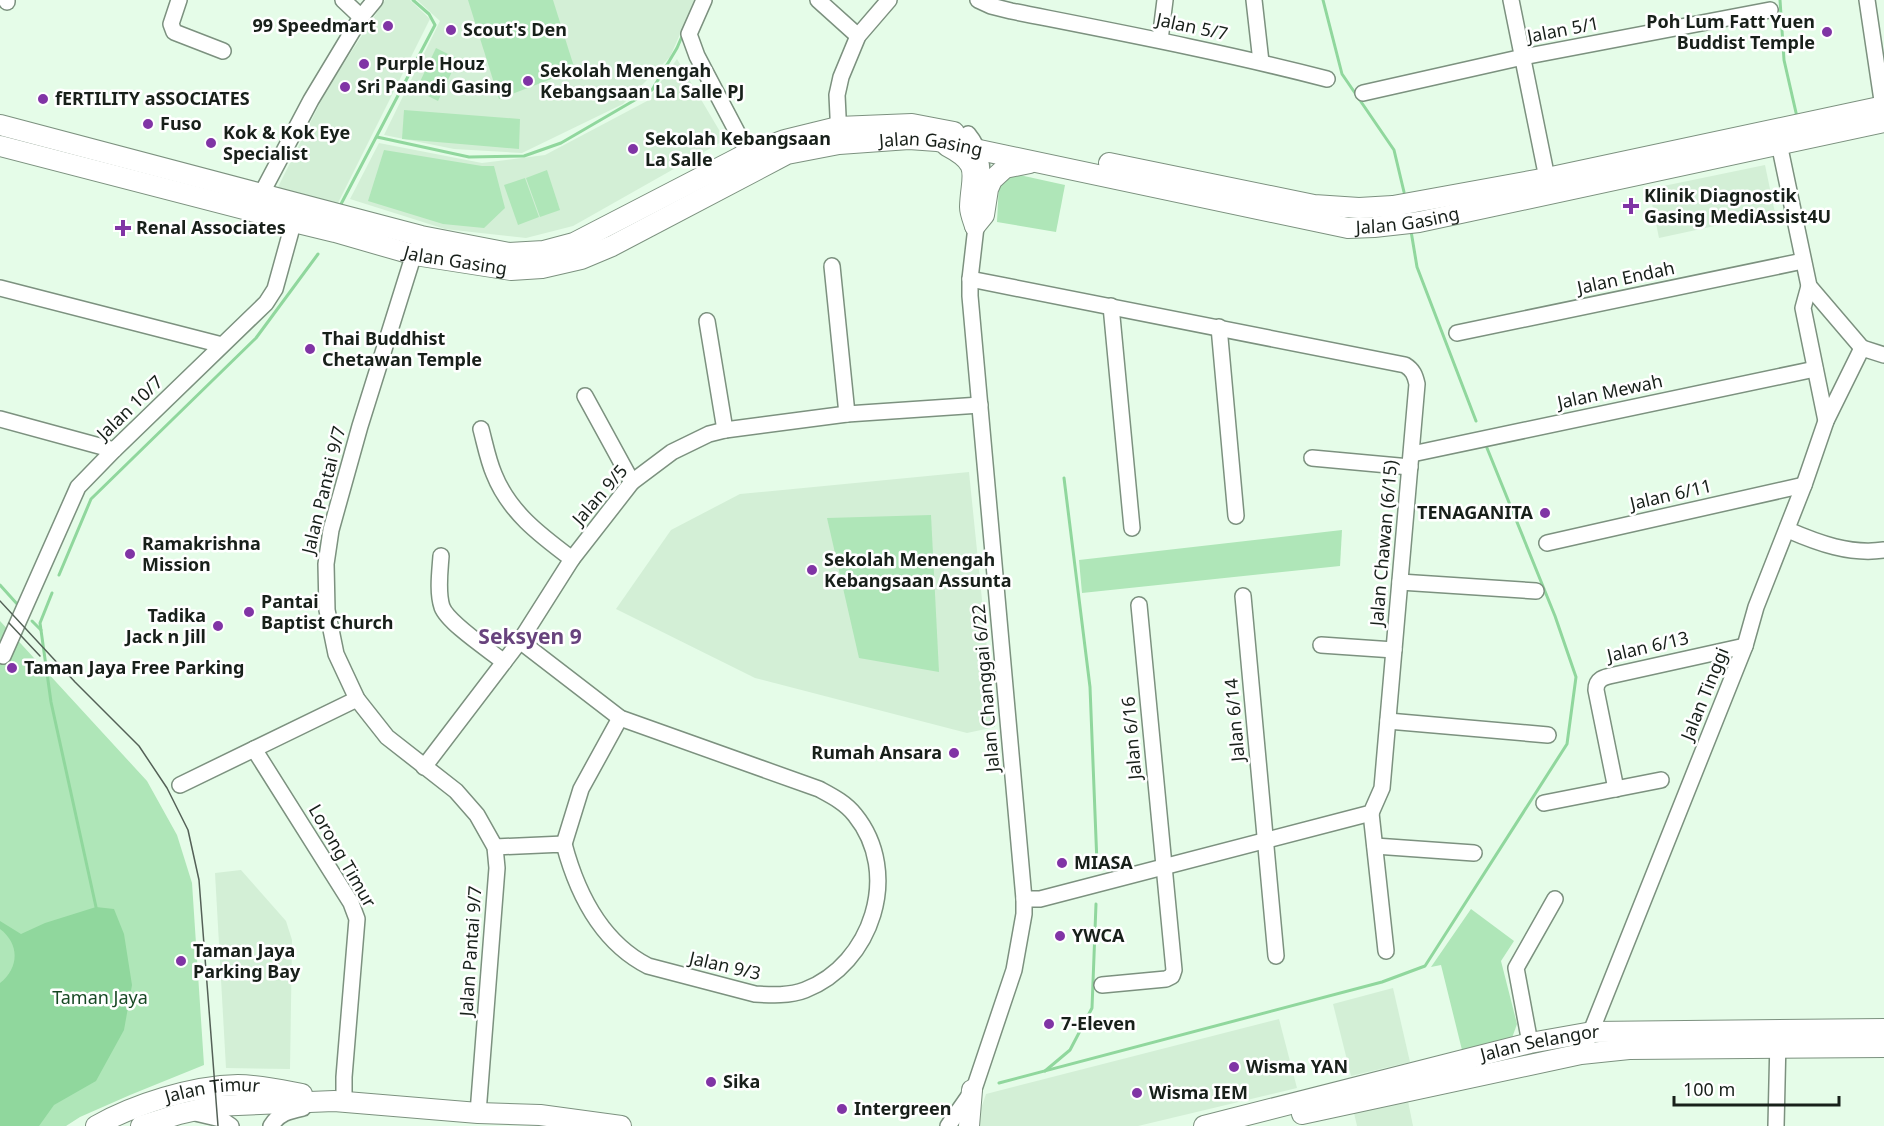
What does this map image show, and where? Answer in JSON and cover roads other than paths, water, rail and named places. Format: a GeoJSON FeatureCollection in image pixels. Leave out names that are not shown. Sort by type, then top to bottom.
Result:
{"type":"FeatureCollection","features":[{"type":"Feature","properties":{"kind":"main road","name":"Jalan Gasing"},"geometry":{"type":"LineString","coordinates":[[418,246],[510,253],[544,251],[574,243],[748,153],[785,140],[839,136],[912,124],[1038,162],[1348,228],[1419,222],[1549,186],[1884,112]]}},
{"type":"Feature","properties":{"kind":"main road","name":"Jalan Gasing"},"geometry":{"type":"LineString","coordinates":[[0,125],[296,213],[336,232],[418,246],[511,270],[542,268],[581,260],[787,154],[839,136],[973,141],[1314,205],[1359,208],[1549,186]]}},
{"type":"Feature","properties":{"kind":"main road"},"geometry":{"type":"LineString","coordinates":[[937,141],[959,152],[972,168],[974,177],[970,210],[975,226]]}},
{"type":"Feature","properties":{"kind":"main road","name":"Jalan Gasing"},"geometry":{"type":"LineString","coordinates":[[0,146],[257,202]]}},
{"type":"Feature","properties":{"kind":"main road"},"geometry":{"type":"LineString","coordinates":[[975,226],[984,215],[988,189],[992,180],[1005,168],[1038,162]]}},
{"type":"Feature","properties":{"kind":"main road","name":"Jalan Selangor"},"geometry":{"type":"LineString","coordinates":[[1262,1125],[1581,1054],[1629,1048],[1778,1039],[1884,1029]]}},
{"type":"Feature","properties":{"kind":"main road","name":"Jalan Selangor"},"geometry":{"type":"LineString","coordinates":[[1204,1126],[1530,1042],[1592,1032],[1778,1039],[1884,1047]]}},
{"type":"Feature","properties":{"kind":"main road","name":"Jalan Timur"},"geometry":{"type":"LineString","coordinates":[[96,1126],[138,1106],[201,1089],[237,1085],[274,1088],[339,1101],[478,1113],[540,1115],[621,1126]]}},
{"type":"Feature","properties":{"kind":"main road"},"geometry":{"type":"LineString","coordinates":[[969,1126],[972,1090]]}},
{"type":"Feature","properties":{"kind":"main road","name":"Jalan Timur"},"geometry":{"type":"LineString","coordinates":[[141,1126],[214,1106],[339,1101]]}},
{"type":"Feature","properties":{"kind":"street"},"geometry":{"type":"LineString","coordinates":[[178,0],[171,24],[174,32],[223,51]]}},
{"type":"Feature","properties":{"kind":"street"},"geometry":{"type":"LineString","coordinates":[[343,0],[361,17]]}},
{"type":"Feature","properties":{"kind":"street"},"geometry":{"type":"LineString","coordinates":[[257,202],[311,100],[361,17],[375,0]]}},
{"type":"Feature","properties":{"kind":"street"},"geometry":{"type":"LineString","coordinates":[[704,0],[690,32],[690,41],[696,57],[748,153]]}},
{"type":"Feature","properties":{"kind":"street"},"geometry":{"type":"LineString","coordinates":[[818,0],[858,36]]}},
{"type":"Feature","properties":{"kind":"street"},"geometry":{"type":"LineString","coordinates":[[839,136],[837,95],[841,76],[858,36],[889,0]]}},
{"type":"Feature","properties":{"kind":"street","name":"Jalan 5/7"},"geometry":{"type":"LineString","coordinates":[[978,0],[1011,12],[1160,40],[1327,79]]}},
{"type":"Feature","properties":{"kind":"street"},"geometry":{"type":"LineString","coordinates":[[1160,40],[1165,0]]}},
{"type":"Feature","properties":{"kind":"street"},"geometry":{"type":"LineString","coordinates":[[1254,0],[1261,62]]}},
{"type":"Feature","properties":{"kind":"street"},"geometry":{"type":"LineString","coordinates":[[1511,0],[1549,186]]}},
{"type":"Feature","properties":{"kind":"street"},"geometry":{"type":"LineString","coordinates":[[1867,0],[1884,112]]}},
{"type":"Feature","properties":{"kind":"street","name":"Jalan 5/1"},"geometry":{"type":"LineString","coordinates":[[1363,93],[1523,57],[1770,10]]}},
{"type":"Feature","properties":{"kind":"street"},"geometry":{"type":"LineString","coordinates":[[1778,136],[1809,286],[1862,348],[1884,355]]}},
{"type":"Feature","properties":{"kind":"street","name":"Jalan Changgai 6/22"},"geometry":{"type":"LineString","coordinates":[[964,1126],[972,1090],[1014,970],[1024,914],[970,279],[982,181],[973,141]]}},
{"type":"Feature","properties":{"kind":"street","name":"Jalan 10/7"},"geometry":{"type":"LineString","coordinates":[[3,656],[78,487],[266,303],[275,290],[296,213]]}},
{"type":"Feature","properties":{"kind":"street","name":"Jalan Pantai 9/7"},"geometry":{"type":"LineString","coordinates":[[418,246],[360,426],[332,530],[326,564],[327,610],[336,654],[357,699],[387,737],[456,791],[477,815],[495,847],[497,868],[478,1113]]}},
{"type":"Feature","properties":{"kind":"street","name":"Jalan Endah"},"geometry":{"type":"LineString","coordinates":[[1457,333],[1803,261]]}},
{"type":"Feature","properties":{"kind":"street"},"geometry":{"type":"LineString","coordinates":[[832,266],[847,414]]}},
{"type":"Feature","properties":{"kind":"street","name":"Jalan Chawan (6/15)"},"geometry":{"type":"LineString","coordinates":[[970,279],[1219,327],[1411,368],[1417,384],[1382,788],[1371,813]]}},
{"type":"Feature","properties":{"kind":"street"},"geometry":{"type":"LineString","coordinates":[[1809,286],[1803,308],[1826,421]]}},
{"type":"Feature","properties":{"kind":"street"},"geometry":{"type":"LineString","coordinates":[[0,288],[222,345]]}},
{"type":"Feature","properties":{"kind":"street"},"geometry":{"type":"LineString","coordinates":[[1111,306],[1132,528]]}},
{"type":"Feature","properties":{"kind":"street"},"geometry":{"type":"LineString","coordinates":[[707,321],[725,430]]}},
{"type":"Feature","properties":{"kind":"street"},"geometry":{"type":"LineString","coordinates":[[1219,327],[1236,516]]}},
{"type":"Feature","properties":{"kind":"street","name":"Jalan Tinggi"},"geometry":{"type":"LineString","coordinates":[[1581,1054],[1592,1032],[1745,646],[1756,607],[1788,530],[1826,421],[1862,348]]}},
{"type":"Feature","properties":{"kind":"street","name":"Jalan Mewah"},"geometry":{"type":"LineString","coordinates":[[1312,458],[1411,460],[1815,369]]}},
{"type":"Feature","properties":{"kind":"street"},"geometry":{"type":"LineString","coordinates":[[585,396],[632,482]]}},
{"type":"Feature","properties":{"kind":"street","name":"Jalan 9/5"},"geometry":{"type":"LineString","coordinates":[[424,766],[520,641],[572,559],[632,482],[672,452],[709,434],[725,430],[847,414],[980,405]]}},
{"type":"Feature","properties":{"kind":"street"},"geometry":{"type":"LineString","coordinates":[[0,419],[114,450]]}},
{"type":"Feature","properties":{"kind":"street"},"geometry":{"type":"LineString","coordinates":[[481,429],[494,475],[510,504],[532,529],[572,559]]}},
{"type":"Feature","properties":{"kind":"street","name":"Jalan 6/11"},"geometry":{"type":"LineString","coordinates":[[1547,543],[1804,485]]}},
{"type":"Feature","properties":{"kind":"street"},"geometry":{"type":"LineString","coordinates":[[1788,530],[1814,541],[1848,550],[1884,550]]}},
{"type":"Feature","properties":{"kind":"street"},"geometry":{"type":"LineString","coordinates":[[441,555],[440,595],[444,612],[504,662]]}},
{"type":"Feature","properties":{"kind":"street"},"geometry":{"type":"LineString","coordinates":[[1400,582],[1536,591]]}},
{"type":"Feature","properties":{"kind":"street","name":"Jalan 6/14"},"geometry":{"type":"LineString","coordinates":[[1243,596],[1276,956]]}},
{"type":"Feature","properties":{"kind":"street","name":"Jalan 6/16"},"geometry":{"type":"LineString","coordinates":[[1102,985],[1166,980],[1172,976],[1174,970],[1139,604]]}},
{"type":"Feature","properties":{"kind":"street","name":"Jalan 9/3"},"geometry":{"type":"LineString","coordinates":[[520,641],[620,718],[819,789],[841,801],[865,829],[873,849],[878,881],[877,904],[863,939],[855,953],[840,969],[804,990],[771,995],[755,994],[648,966],[622,950],[608,935],[585,902],[564,844]]}},
{"type":"Feature","properties":{"kind":"street"},"geometry":{"type":"LineString","coordinates":[[1321,645],[1394,650]]}},
{"type":"Feature","properties":{"kind":"street","name":"Jalan 6/13"},"geometry":{"type":"LineString","coordinates":[[1616,789],[1596,690],[1598,682],[1604,677],[1745,646]]}},
{"type":"Feature","properties":{"kind":"street"},"geometry":{"type":"LineString","coordinates":[[180,785],[357,699]]}},
{"type":"Feature","properties":{"kind":"street"},"geometry":{"type":"LineString","coordinates":[[495,847],[564,844],[581,789],[620,718]]}},
{"type":"Feature","properties":{"kind":"street"},"geometry":{"type":"LineString","coordinates":[[1388,721],[1548,735]]}},
{"type":"Feature","properties":{"kind":"street","name":"Lorong Timur"},"geometry":{"type":"LineString","coordinates":[[254,748],[351,903],[357,919],[344,1077],[339,1101]]}},
{"type":"Feature","properties":{"kind":"street"},"geometry":{"type":"LineString","coordinates":[[1544,803],[1661,780]]}},
{"type":"Feature","properties":{"kind":"street"},"geometry":{"type":"LineString","coordinates":[[1024,899],[1040,899],[1371,813],[1386,951]]}},
{"type":"Feature","properties":{"kind":"street"},"geometry":{"type":"LineString","coordinates":[[1375,846],[1474,853]]}},
{"type":"Feature","properties":{"kind":"street"},"geometry":{"type":"LineString","coordinates":[[1530,1042],[1516,969],[1555,899]]}},
{"type":"Feature","properties":{"kind":"street"},"geometry":{"type":"LineString","coordinates":[[1776,1126],[1778,1039]]}},
{"type":"Feature","properties":{"kind":"street","name":"Jalan Changgai 6/22"},"geometry":{"type":"LineString","coordinates":[[948,1126],[972,1090]]}},
{"type":"Feature","properties":{"kind":"street"},"geometry":{"type":"LineString","coordinates":[[271,1126],[278,1117],[286,1112],[339,1101]]}},
{"type":"Feature","properties":{"kind":"street"},"geometry":{"type":"LineString","coordinates":[[190,1112],[220,1119],[231,1126]]}},
{"type":"Feature","properties":{"kind":"waterway"},"geometry":{"type":"LineString","coordinates":[[340,206],[435,25],[429,14],[413,0]]}},
{"type":"Feature","properties":{"kind":"waterway"},"geometry":{"type":"LineString","coordinates":[[1323,0],[1342,74],[1394,150],[1404,192]]}},
{"type":"Feature","properties":{"kind":"waterway"},"geometry":{"type":"LineString","coordinates":[[1780,0],[1784,60],[1797,117]]}},
{"type":"Feature","properties":{"kind":"waterway"},"geometry":{"type":"LineString","coordinates":[[377,137],[469,157],[524,156],[561,143],[652,90],[683,34]]}},
{"type":"Feature","properties":{"kind":"waterway"},"geometry":{"type":"LineString","coordinates":[[1411,231],[1417,267],[1476,421]]}},
{"type":"Feature","properties":{"kind":"waterway"},"geometry":{"type":"LineString","coordinates":[[59,575],[91,499],[256,338],[318,254]]}},
{"type":"Feature","properties":{"kind":"waterway"},"geometry":{"type":"LineString","coordinates":[[999,1083],[1382,982],[1425,966],[1567,744],[1576,677],[1555,616],[1487,448]]}},
{"type":"Feature","properties":{"kind":"waterway"},"geometry":{"type":"LineString","coordinates":[[1064,478],[1090,687],[1097,864]]}},
{"type":"Feature","properties":{"kind":"waterway"},"geometry":{"type":"LineString","coordinates":[[0,585],[18,605]]}},
{"type":"Feature","properties":{"kind":"waterway"},"geometry":{"type":"LineString","coordinates":[[52,593],[40,623],[51,702],[96,907]]}},
{"type":"Feature","properties":{"kind":"waterway"},"geometry":{"type":"LineString","coordinates":[[32,621],[41,630]]}},
{"type":"Feature","properties":{"kind":"waterway"},"geometry":{"type":"LineString","coordinates":[[1045,1071],[1070,1050],[1092,1008],[1096,904]]}},
{"type":"Feature","properties":{"kind":"tram line"},"geometry":{"type":"LineString","coordinates":[[0,601],[75,682],[139,746],[167,788],[188,830],[199,880],[218,1126]]}},
{"type":"Feature","properties":{"kind":"tram line"},"geometry":{"type":"LineString","coordinates":[[9,623],[40,656]]}},
{"type":"Feature","properties":{"kind":"place","name":"99 Speedmart"},"geometry":{"type":"Point","coordinates":[388,26]}},
{"type":"Feature","properties":{"kind":"place","name":"Scout's Den"},"geometry":{"type":"Point","coordinates":[451,30]}},
{"type":"Feature","properties":{"kind":"place","name":"Poh Lum Fatt Yuen Buddist Temple"},"geometry":{"type":"Point","coordinates":[1827,32]}},
{"type":"Feature","properties":{"kind":"place","name":"Purple Houz"},"geometry":{"type":"Point","coordinates":[364,64]}},
{"type":"Feature","properties":{"kind":"place","name":"Sekolah Menengah Kebangsaan La Salle PJ"},"geometry":{"type":"Point","coordinates":[528,81]}},
{"type":"Feature","properties":{"kind":"place","name":"Sri Paandi Gasing"},"geometry":{"type":"Point","coordinates":[345,87]}},
{"type":"Feature","properties":{"kind":"place","name":"fERTILITY aSSOCIATES"},"geometry":{"type":"Point","coordinates":[43,99]}},
{"type":"Feature","properties":{"kind":"place","name":"Fuso"},"geometry":{"type":"Point","coordinates":[148,124]}},
{"type":"Feature","properties":{"kind":"place","name":"Kok & Kok Eye Specialist"},"geometry":{"type":"Point","coordinates":[211,143]}},
{"type":"Feature","properties":{"kind":"place","name":"Sekolah Kebangsaan La Salle"},"geometry":{"type":"Point","coordinates":[633,149]}},
{"type":"Feature","properties":{"kind":"place","name":"Klinik Diagnostik Gasing MediAssist4U"},"geometry":{"type":"Point","coordinates":[1631,206]}},
{"type":"Feature","properties":{"kind":"place","name":"Renal Associates"},"geometry":{"type":"Point","coordinates":[123,228]}},
{"type":"Feature","properties":{"kind":"place","name":"Thai Buddhist Chetawan Temple"},"geometry":{"type":"Point","coordinates":[310,349]}},
{"type":"Feature","properties":{"kind":"place","name":"TENAGANITA"},"geometry":{"type":"Point","coordinates":[1545,513]}},
{"type":"Feature","properties":{"kind":"place","name":"Ramakrishna Mission"},"geometry":{"type":"Point","coordinates":[130,554]}},
{"type":"Feature","properties":{"kind":"place","name":"Sekolah Menengah Kebangsaan Assunta"},"geometry":{"type":"Point","coordinates":[812,570]}},
{"type":"Feature","properties":{"kind":"place","name":"Pantai Baptist Church"},"geometry":{"type":"Point","coordinates":[249,612]}},
{"type":"Feature","properties":{"kind":"place","name":"Tadika Jack n Jill"},"geometry":{"type":"Point","coordinates":[218,626]}},
{"type":"Feature","properties":{"kind":"place","name":"Taman Jaya Free Parking"},"geometry":{"type":"Point","coordinates":[12,668]}},
{"type":"Feature","properties":{"kind":"place","name":"Rumah Ansara"},"geometry":{"type":"Point","coordinates":[954,753]}},
{"type":"Feature","properties":{"kind":"place","name":"MIASA"},"geometry":{"type":"Point","coordinates":[1062,863]}},
{"type":"Feature","properties":{"kind":"place","name":"YWCA"},"geometry":{"type":"Point","coordinates":[1060,936]}},
{"type":"Feature","properties":{"kind":"place","name":"Taman Jaya Parking Bay"},"geometry":{"type":"Point","coordinates":[181,961]}},
{"type":"Feature","properties":{"kind":"place","name":"7-Eleven"},"geometry":{"type":"Point","coordinates":[1049,1024]}},
{"type":"Feature","properties":{"kind":"place","name":"Wisma YAN"},"geometry":{"type":"Point","coordinates":[1234,1067]}},
{"type":"Feature","properties":{"kind":"place","name":"Sika"},"geometry":{"type":"Point","coordinates":[711,1082]}},
{"type":"Feature","properties":{"kind":"place","name":"Wisma IEM"},"geometry":{"type":"Point","coordinates":[1137,1093]}},
{"type":"Feature","properties":{"kind":"place","name":"Intergreen"},"geometry":{"type":"Point","coordinates":[842,1109]}},
{"type":"Feature","properties":{"kind":"district","name":"Seksyen 9"},"geometry":{"type":"Point","coordinates":[530,637]}},
{"type":"Feature","properties":{"kind":"park label","name":"Taman Jaya"},"geometry":{"type":"Point","coordinates":[100,998]}}]}
